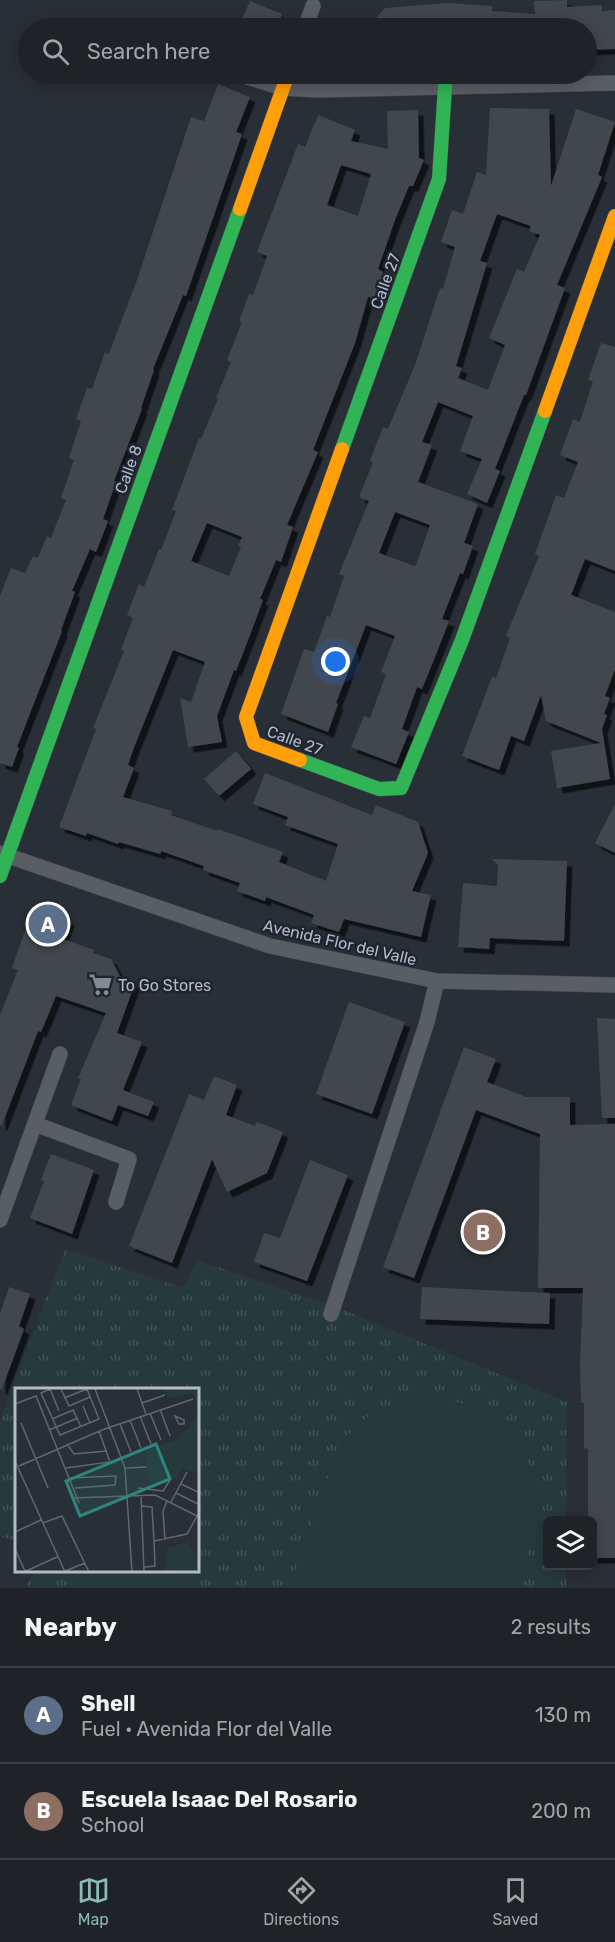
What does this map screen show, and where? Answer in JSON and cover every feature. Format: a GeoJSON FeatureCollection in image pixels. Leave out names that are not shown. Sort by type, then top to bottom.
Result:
{"type":"FeatureCollection","features":[{"type":"Feature","properties":{"kind":"street"},"geometry":{"type":"LineString","coordinates":[[309,18],[313,6]]}},
{"type":"Feature","properties":{"kind":"street"},"geometry":{"type":"LineString","coordinates":[[597,83],[615,83]]}},
{"type":"Feature","properties":{"kind":"street","name":"Calle 8"},"geometry":{"type":"LineString","coordinates":[[0,876],[4,854],[284,84]]}},
{"type":"Feature","properties":{"kind":"street"},"geometry":{"type":"LineString","coordinates":[[296,84],[318,90],[572,84]]}},
{"type":"Feature","properties":{"kind":"street","name":"Calle 27"},"geometry":{"type":"LineString","coordinates":[[445,87],[439,179],[246,717],[254,743],[380,789],[401,788],[462,640],[615,216]]}},
{"type":"Feature","properties":{"kind":"street","name":"Avenida Flor del Valle"},"geometry":{"type":"LineString","coordinates":[[4,854],[270,946],[437,981],[615,985]]}},
{"type":"Feature","properties":{"kind":"street"},"geometry":{"type":"LineString","coordinates":[[331,1314],[427,1022],[437,981]]}},
{"type":"Feature","properties":{"kind":"street"},"geometry":{"type":"LineString","coordinates":[[0,1220],[60,1054]]}},
{"type":"Feature","properties":{"kind":"street"},"geometry":{"type":"LineString","coordinates":[[35,1124],[129,1159],[116,1202]]}},
{"type":"Feature","properties":{"kind":"green space"},"geometry":{"type":"Polygon","coordinates":[[[65,1249],[183,1288],[197,1260],[343,1310],[567,1402],[566,1516],[543,1516],[543,1570],[566,1570],[566,1588],[26,1588],[33,1573],[200,1573],[200,1388],[15,1388],[15,1541],[0,1536],[0,1420],[65,1249]]]}},
{"type":"Feature","properties":{"kind":"green space"},"geometry":{"type":"Polygon","coordinates":[[[427,1398],[451,1401],[473,1408],[492,1418],[509,1433],[522,1450],[531,1471],[536,1493],[536,1518],[530,1545],[514,1588],[289,1588],[330,1470],[351,1431],[380,1410],[403,1402],[427,1398]]]}},
{"type":"Feature","properties":{"kind":"green space"},"geometry":{"type":"Polygon","coordinates":[[[82,1573],[167,1573],[192,1582],[190,1588],[76,1588],[82,1573]]]}},
{"type":"Feature","properties":{"kind":"building"},"geometry":{"type":"Polygon","coordinates":[[[567,0],[567,7],[602,5],[602,11],[615,10],[615,49],[597,50],[597,18],[376,18],[385,8],[448,3],[492,6],[492,11],[535,14],[534,1],[567,0]]]}},
{"type":"Feature","properties":{"kind":"building"},"geometry":{"type":"Polygon","coordinates":[[[250,1],[282,14],[280,18],[242,18],[250,1]]]}},
{"type":"Feature","properties":{"kind":"building"},"geometry":{"type":"Polygon","coordinates":[[[218,84],[250,97],[236,132],[242,134],[186,296],[183,295],[153,369],[142,409],[114,481],[116,482],[103,519],[108,521],[96,552],[90,549],[72,591],[75,592],[62,631],[17,747],[19,748],[12,767],[0,763],[0,596],[11,568],[25,573],[33,556],[38,558],[47,536],[51,538],[66,500],[61,498],[74,460],[69,458],[81,421],[76,419],[87,388],[92,389],[105,352],[109,354],[137,280],[191,117],[204,121],[218,84]]]}},
{"type":"Feature","properties":{"kind":"building"},"geometry":{"type":"Polygon","coordinates":[[[490,108],[549,109],[551,186],[576,109],[615,122],[598,175],[602,177],[557,285],[565,288],[526,395],[524,395],[495,469],[500,471],[487,503],[467,494],[482,459],[460,451],[473,416],[438,402],[422,442],[432,445],[418,482],[478,504],[464,543],[473,546],[442,619],[449,621],[437,652],[422,689],[417,687],[402,729],[409,732],[396,764],[351,747],[364,716],[370,718],[386,674],[381,672],[395,636],[366,625],[336,703],[338,704],[328,732],[281,714],[304,649],[314,652],[327,616],[330,617],[344,576],[339,574],[369,501],[359,497],[373,462],[370,461],[383,427],[388,429],[415,365],[440,288],[443,289],[455,247],[441,242],[452,210],[463,214],[477,172],[486,175],[490,108]],[[497,214],[480,261],[487,263],[456,366],[462,368],[458,378],[488,390],[505,345],[489,338],[517,269],[524,272],[540,235],[529,231],[531,226],[497,214]],[[395,512],[379,553],[414,566],[430,525],[395,512]]]}},
{"type":"Feature","properties":{"kind":"building"},"geometry":{"type":"Polygon","coordinates":[[[418,110],[419,158],[424,160],[413,186],[409,186],[395,220],[378,269],[383,272],[375,298],[368,297],[355,343],[313,450],[318,452],[287,525],[293,527],[281,562],[276,560],[260,599],[263,600],[250,635],[217,716],[222,742],[188,747],[180,698],[191,702],[205,662],[173,650],[133,750],[128,765],[134,768],[123,797],[172,811],[171,815],[283,852],[279,862],[326,881],[338,844],[285,825],[288,817],[253,804],[265,773],[372,815],[376,805],[418,822],[428,853],[412,891],[431,895],[421,937],[344,919],[339,932],[311,923],[314,915],[266,897],[265,901],[237,891],[240,883],[203,870],[204,866],[161,851],[160,854],[59,827],[96,729],[93,728],[124,651],[121,650],[133,618],[127,615],[139,584],[144,587],[159,549],[161,550],[176,511],[172,510],[231,362],[227,360],[242,322],[239,321],[249,294],[253,295],[267,256],[257,252],[298,144],[305,147],[318,115],[355,130],[351,141],[388,149],[387,111],[418,110]],[[341,165],[327,205],[358,216],[371,174],[341,165]],[[207,523],[191,561],[229,576],[241,547],[238,546],[242,537],[207,523]]]}},
{"type":"Feature","properties":{"kind":"building"},"geometry":{"type":"Polygon","coordinates":[[[601,343],[615,347],[615,571],[585,559],[571,595],[615,612],[615,669],[605,696],[610,698],[604,714],[607,715],[602,729],[610,779],[557,788],[551,751],[601,743],[546,721],[541,695],[524,741],[511,736],[499,770],[462,756],[492,677],[496,678],[510,638],[506,636],[539,556],[535,554],[556,495],[564,498],[578,462],[560,455],[573,419],[580,422],[593,381],[588,380],[601,343]]]}},
{"type":"Feature","properties":{"kind":"building"},"geometry":{"type":"Polygon","coordinates":[[[236,751],[251,769],[219,796],[204,779],[236,751]]]}},
{"type":"Feature","properties":{"kind":"building"},"geometry":{"type":"Polygon","coordinates":[[[615,804],[615,853],[595,843],[615,804]]]}},
{"type":"Feature","properties":{"kind":"building"},"geometry":{"type":"Polygon","coordinates":[[[492,859],[567,861],[564,941],[490,938],[489,949],[458,947],[463,883],[497,886],[498,865],[492,859]]]}},
{"type":"Feature","properties":{"kind":"building"},"geometry":{"type":"Polygon","coordinates":[[[33,907],[69,920],[63,939],[111,959],[121,978],[135,983],[117,1033],[142,1042],[123,1090],[154,1102],[148,1116],[118,1105],[112,1121],[71,1105],[81,1079],[78,1078],[106,1013],[56,996],[41,1032],[38,1031],[2,1125],[0,1125],[0,1015],[18,970],[12,968],[33,907]]]}},
{"type":"Feature","properties":{"kind":"building"},"geometry":{"type":"Polygon","coordinates":[[[349,1002],[405,1022],[372,1114],[316,1094],[349,1002]]]}},
{"type":"Feature","properties":{"kind":"building"},"geometry":{"type":"Polygon","coordinates":[[[597,1018],[615,1019],[615,1118],[602,1118],[597,1018]]]}},
{"type":"Feature","properties":{"kind":"building"},"geometry":{"type":"Polygon","coordinates":[[[464,1047],[496,1059],[487,1082],[526,1097],[570,1097],[570,1125],[615,1124],[615,1558],[597,1558],[597,1516],[588,1516],[588,1449],[584,1448],[584,1403],[581,1403],[580,1364],[583,1288],[538,1288],[540,1134],[476,1110],[414,1278],[383,1267],[464,1047]]]}},
{"type":"Feature","properties":{"kind":"building"},"geometry":{"type":"Polygon","coordinates":[[[214,1076],[237,1085],[226,1115],[255,1126],[257,1122],[283,1132],[267,1173],[227,1192],[212,1159],[172,1263],[129,1246],[189,1094],[204,1100],[214,1076]]]}},
{"type":"Feature","properties":{"kind":"building"},"geometry":{"type":"Polygon","coordinates":[[[51,1154],[94,1170],[72,1234],[30,1218],[51,1154]]]}},
{"type":"Feature","properties":{"kind":"building"},"geometry":{"type":"Polygon","coordinates":[[[310,1160],[348,1175],[307,1281],[254,1262],[264,1233],[280,1238],[310,1160]]]}},
{"type":"Feature","properties":{"kind":"building"},"geometry":{"type":"Polygon","coordinates":[[[9,1287],[30,1294],[19,1326],[24,1329],[2,1389],[0,1389],[0,1314],[9,1287]]]}},
{"type":"Feature","properties":{"kind":"building"},"geometry":{"type":"Polygon","coordinates":[[[422,1287],[550,1293],[549,1324],[420,1319],[422,1287]]]}},
{"type":"Feature","properties":{"kind":"traffic: fast"},"geometry":{"type":"LineString","coordinates":[[342,449],[439,179],[445,87]]}},
{"type":"Feature","properties":{"kind":"traffic: fast"},"geometry":{"type":"LineString","coordinates":[[0,876],[240,209]]}},
{"type":"Feature","properties":{"kind":"traffic: fast"},"geometry":{"type":"LineString","coordinates":[[300,760],[379,789],[401,788],[462,640],[545,411]]}},
{"type":"Feature","properties":{"kind":"traffic: slow"},"geometry":{"type":"LineString","coordinates":[[240,209],[284,84]]}},
{"type":"Feature","properties":{"kind":"traffic: slow"},"geometry":{"type":"LineString","coordinates":[[545,411],[615,216]]}},
{"type":"Feature","properties":{"kind":"traffic: slow"},"geometry":{"type":"LineString","coordinates":[[300,760],[254,743],[246,717],[342,449]]}},
{"type":"Feature","properties":{"kind":"place","name":"Shell"},"geometry":{"type":"Point","coordinates":[48,924]}},
{"type":"Feature","properties":{"kind":"place","name":"To Go Stores"},"geometry":{"type":"Point","coordinates":[100,985]}},
{"type":"Feature","properties":{"kind":"place","name":"Escuela Isaac Del Rosario"},"geometry":{"type":"Point","coordinates":[483,1232]}}]}
